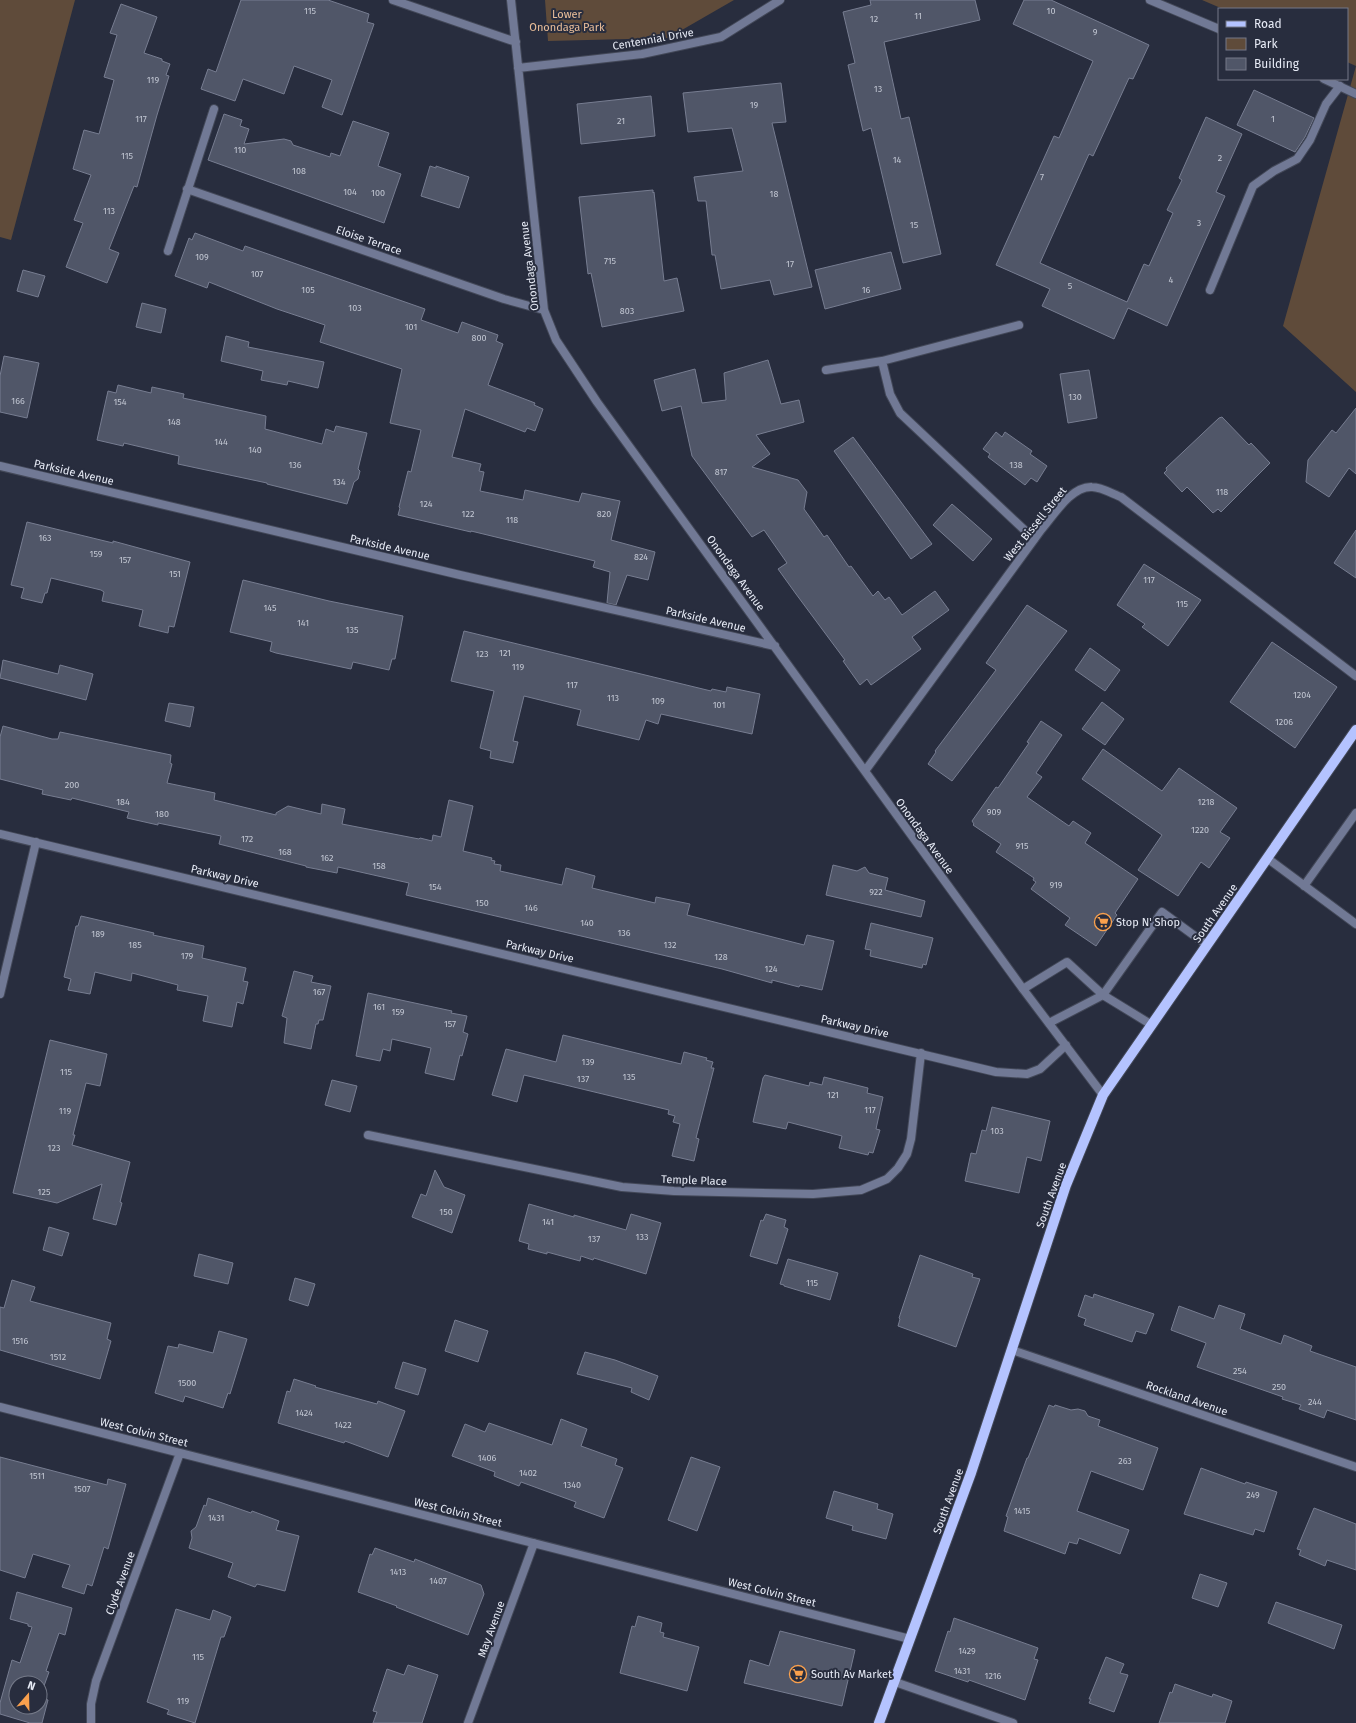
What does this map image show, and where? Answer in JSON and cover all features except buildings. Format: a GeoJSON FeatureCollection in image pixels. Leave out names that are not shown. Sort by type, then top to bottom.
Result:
{"type":"FeatureCollection","features":[{"type":"Feature","properties":{"kind":"main road","name":"South Avenue"},"geometry":{"type":"LineString","coordinates":[[879,1723],[971,1472],[1066,1185],[1103,1095],[1356,730]]}},
{"type":"Feature","properties":{"kind":"street"},"geometry":{"type":"LineString","coordinates":[[393,0],[516,42]]}},
{"type":"Feature","properties":{"kind":"street","name":"Onondaga Avenue"},"geometry":{"type":"LineString","coordinates":[[511,0],[544,310],[556,340],[597,402],[1023,989],[1103,1095]]}},
{"type":"Feature","properties":{"kind":"street","name":"Centennial Drive"},"geometry":{"type":"LineString","coordinates":[[518,68],[642,54],[721,37],[780,0]]}},
{"type":"Feature","properties":{"kind":"street"},"geometry":{"type":"LineString","coordinates":[[1150,0],[1218,29]]}},
{"type":"Feature","properties":{"kind":"street"},"geometry":{"type":"LineString","coordinates":[[1326,80],[1356,94]]}},
{"type":"Feature","properties":{"kind":"street"},"geometry":{"type":"LineString","coordinates":[[1210,290],[1253,186],[1274,171],[1297,159],[1310,140],[1326,104],[1340,86]]}},
{"type":"Feature","properties":{"kind":"street"},"geometry":{"type":"LineString","coordinates":[[168,251],[214,109]]}},
{"type":"Feature","properties":{"kind":"street","name":"Eloise Terrace"},"geometry":{"type":"LineString","coordinates":[[188,189],[504,299],[544,310]]}},
{"type":"Feature","properties":{"kind":"street"},"geometry":{"type":"LineString","coordinates":[[826,370],[882,361],[1019,325]]}},
{"type":"Feature","properties":{"kind":"street"},"geometry":{"type":"LineString","coordinates":[[882,361],[890,394],[900,412],[1034,540]]}},
{"type":"Feature","properties":{"kind":"street","name":"Parkside Avenue"},"geometry":{"type":"LineString","coordinates":[[0,466],[460,575],[775,646]]}},
{"type":"Feature","properties":{"kind":"street","name":"West Bissell Street"},"geometry":{"type":"LineString","coordinates":[[865,771],[1034,540],[1073,492],[1082,487],[1094,486],[1121,497],[1356,676]]}},
{"type":"Feature","properties":{"kind":"street"},"geometry":{"type":"LineString","coordinates":[[1304,886],[1356,813]]}},
{"type":"Feature","properties":{"kind":"street","name":"Parkway Drive"},"geometry":{"type":"LineString","coordinates":[[0,834],[996,1072],[1027,1074],[1040,1069],[1066,1045]]}},
{"type":"Feature","properties":{"kind":"street"},"geometry":{"type":"LineString","coordinates":[[0,994],[36,842]]}},
{"type":"Feature","properties":{"kind":"street"},"geometry":{"type":"LineString","coordinates":[[1267,858],[1356,924]]}},
{"type":"Feature","properties":{"kind":"street"},"geometry":{"type":"LineString","coordinates":[[1050,1023],[1103,995],[1162,912],[1207,945]]}},
{"type":"Feature","properties":{"kind":"street"},"geometry":{"type":"LineString","coordinates":[[1023,989],[1067,962],[1103,995],[1152,1025]]}},
{"type":"Feature","properties":{"kind":"street","name":"Temple Place"},"geometry":{"type":"LineString","coordinates":[[368,1135],[622,1187],[674,1191],[805,1194],[861,1190],[887,1179],[898,1168],[907,1154],[911,1139],[921,1053]]}},
{"type":"Feature","properties":{"kind":"street","name":"Rockland Avenue"},"geometry":{"type":"LineString","coordinates":[[1012,1350],[1356,1468]]}},
{"type":"Feature","properties":{"kind":"street","name":"West Colvin Street"},"geometry":{"type":"LineString","coordinates":[[0,1407],[910,1638]]}},
{"type":"Feature","properties":{"kind":"street","name":"Clyde Avenue"},"geometry":{"type":"LineString","coordinates":[[91,1723],[91,1704],[96,1681],[180,1453]]}},
{"type":"Feature","properties":{"kind":"street","name":"May Avenue"},"geometry":{"type":"LineString","coordinates":[[468,1723],[534,1543]]}},
{"type":"Feature","properties":{"kind":"street"},"geometry":{"type":"LineString","coordinates":[[895,1682],[1013,1723]]}},
{"type":"Feature","properties":{"kind":"green space"},"geometry":{"type":"Polygon","coordinates":[[[0,0],[75,0],[11,240],[0,237],[0,0]]]}},
{"type":"Feature","properties":{"kind":"green space","name":"Lower Onondaga Park"},"geometry":{"type":"Polygon","coordinates":[[[545,0],[734,0],[668,38],[548,41],[545,0]]]}},
{"type":"Feature","properties":{"kind":"green space"},"geometry":{"type":"Polygon","coordinates":[[[1202,0],[1356,0],[1356,66],[1348,62],[1348,8],[1221,8],[1202,0]]]}},
{"type":"Feature","properties":{"kind":"green space"},"geometry":{"type":"Polygon","coordinates":[[[1356,66],[1356,392],[1283,326],[1356,66]]]}},
{"type":"Feature","properties":{"kind":"place","name":"Stop N' Shop"},"geometry":{"type":"Point","coordinates":[1103,922]}},
{"type":"Feature","properties":{"kind":"place","name":"South Av Market"},"geometry":{"type":"Point","coordinates":[798,1674]}}]}
